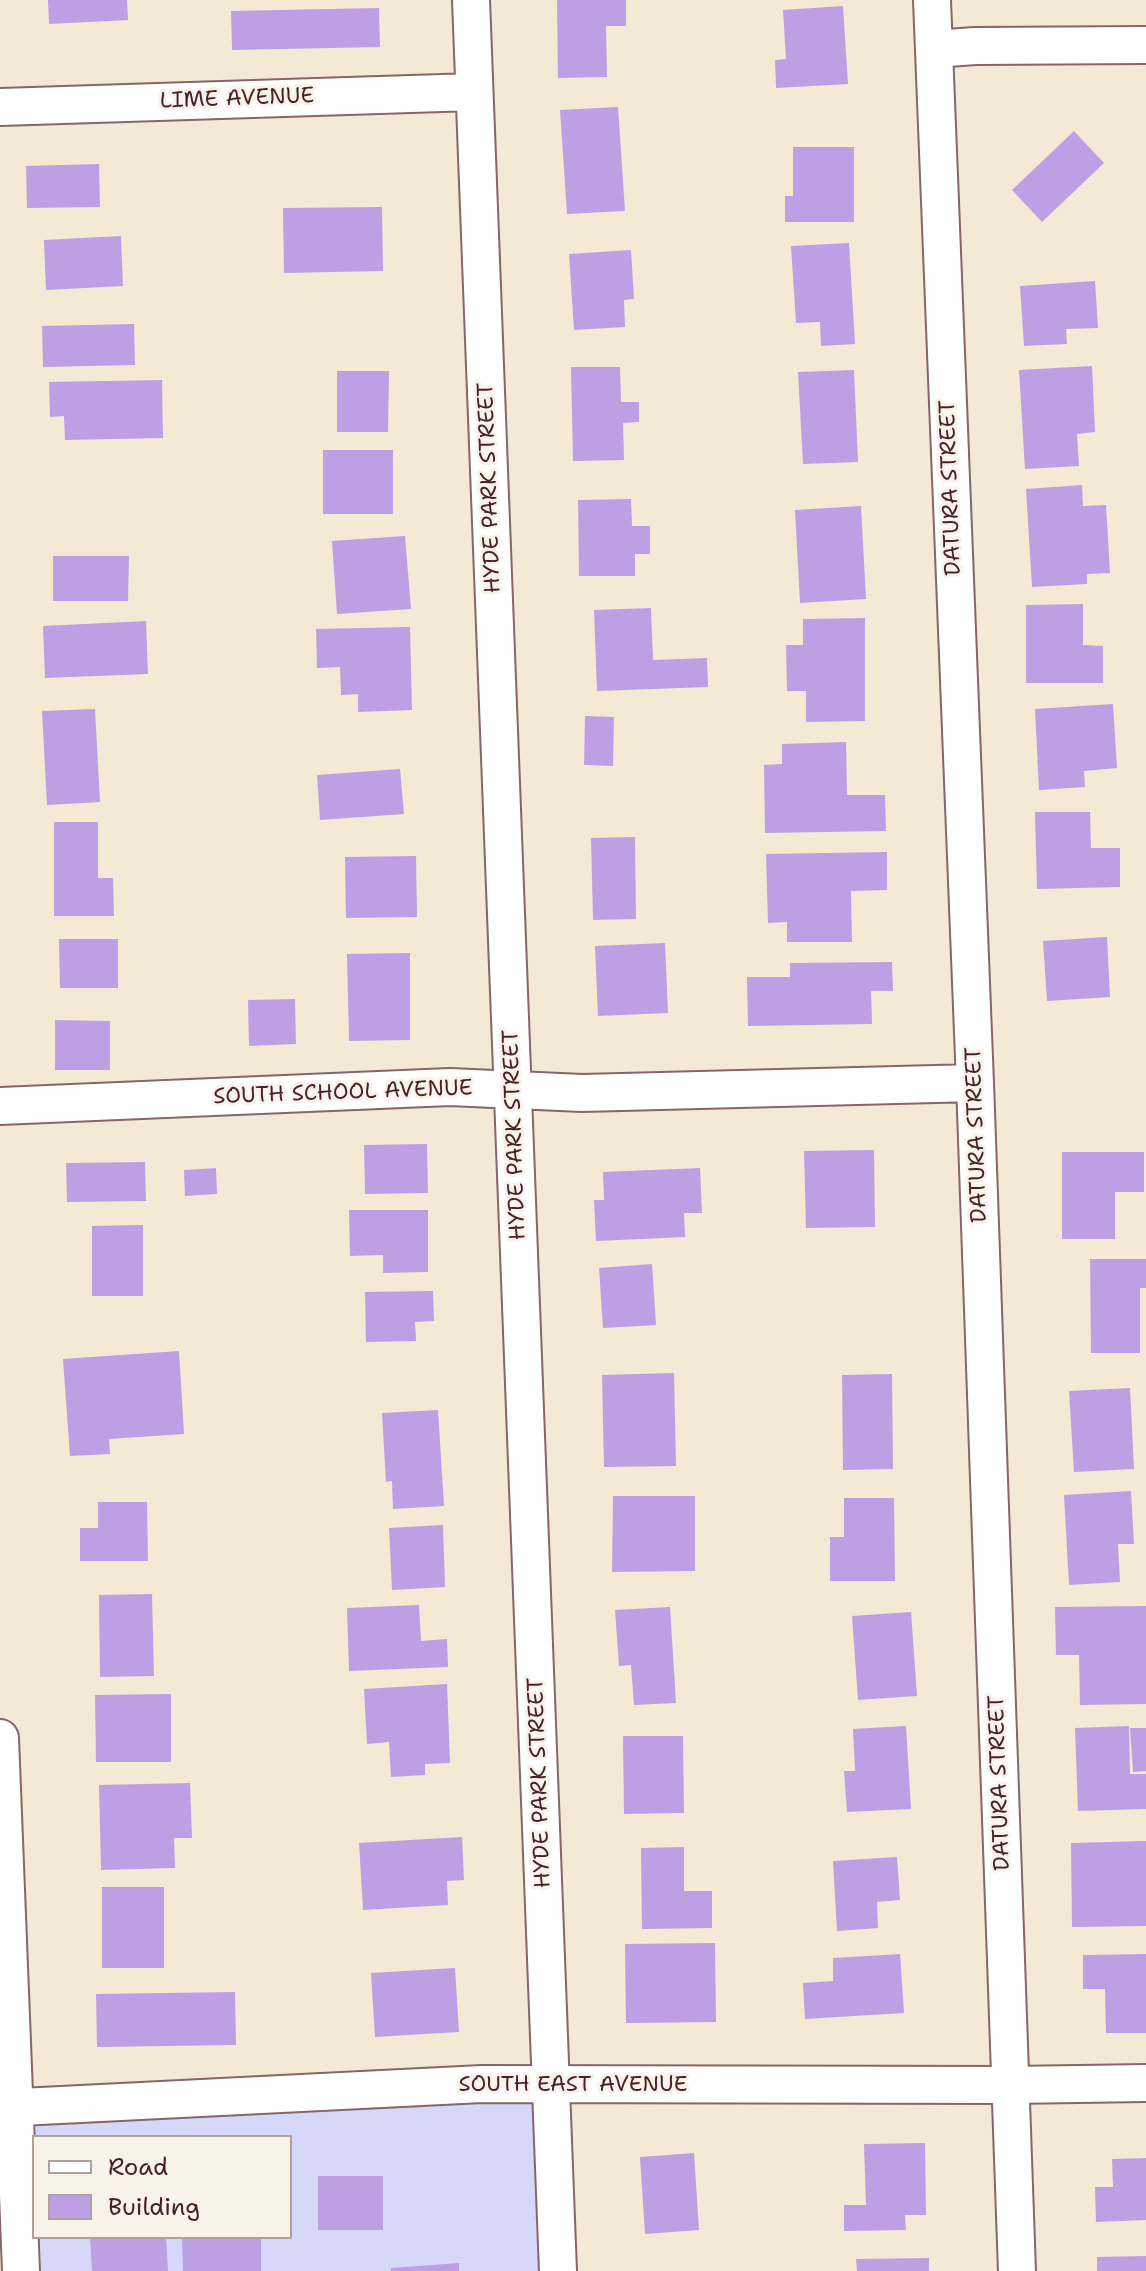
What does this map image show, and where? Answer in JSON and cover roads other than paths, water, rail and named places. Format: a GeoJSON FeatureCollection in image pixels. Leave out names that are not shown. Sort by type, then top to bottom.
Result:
{"type":"FeatureCollection","features":[{"type":"Feature","properties":{"kind":"street","name":"HYDE PARK STREET"},"geometry":{"type":"LineString","coordinates":[[471,0],[558,2271]]}},
{"type":"Feature","properties":{"kind":"street","name":"DATURA STREET"},"geometry":{"type":"LineString","coordinates":[[932,0],[975,1083],[1017,2271]]}},
{"type":"Feature","properties":{"kind":"street"},"geometry":{"type":"LineString","coordinates":[[934,49],[1146,45]]}},
{"type":"Feature","properties":{"kind":"street","name":"LIME AVENUE"},"geometry":{"type":"LineString","coordinates":[[0,107],[474,92]]}},
{"type":"Feature","properties":{"kind":"street","name":"SOUTH SCHOOL AVENUE"},"geometry":{"type":"LineString","coordinates":[[0,1106],[450,1087],[582,1093],[975,1083]]}},
{"type":"Feature","properties":{"kind":"street"},"geometry":{"type":"LineString","coordinates":[[0,1738],[8,2107],[21,2271]]}},
{"type":"Feature","properties":{"kind":"street","name":"SOUTH EAST AVENUE"},"geometry":{"type":"LineString","coordinates":[[8,2107],[482,2084],[1146,2083]]}}]}
